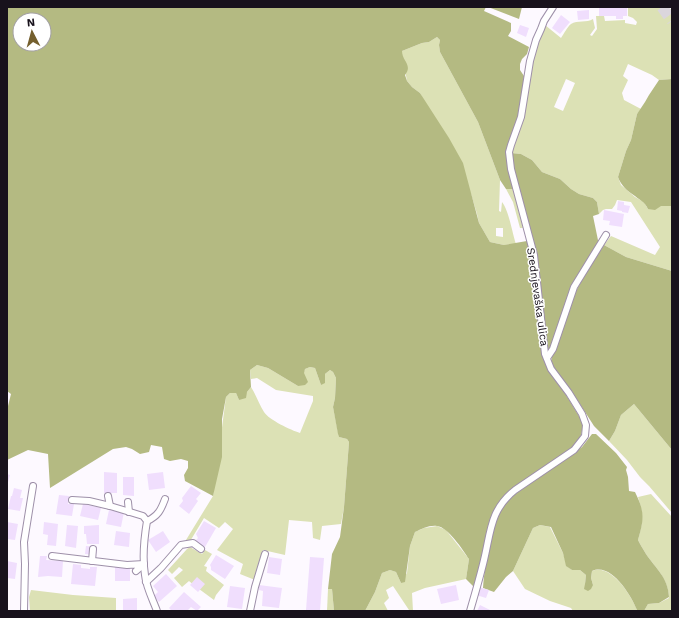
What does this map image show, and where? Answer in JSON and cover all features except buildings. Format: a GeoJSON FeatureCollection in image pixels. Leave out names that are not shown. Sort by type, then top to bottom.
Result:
{"type":"FeatureCollection","features":[{"type":"Feature","properties":{"kind":"street","name":"Srednjevaška ulica"},"geometry":{"type":"LineString","coordinates":[[470,611],[484,561],[493,520],[499,506],[506,497],[515,490],[574,450],[585,436],[586,425],[582,414],[569,393],[551,369],[547,358],[544,344],[534,255],[511,169],[509,152],[520,117],[530,61],[536,40],[544,21],[553,7]]}},
{"type":"Feature","properties":{"kind":"street"},"geometry":{"type":"LineString","coordinates":[[547,358],[553,349],[574,287],[606,235]]}},
{"type":"Feature","properties":{"kind":"street"},"geometry":{"type":"LineString","coordinates":[[24,611],[24,542],[33,486]]}},
{"type":"Feature","properties":{"kind":"street"},"geometry":{"type":"LineString","coordinates":[[108,496],[110,506]]}},
{"type":"Feature","properties":{"kind":"street"},"geometry":{"type":"LineString","coordinates":[[147,521],[154,518],[160,511],[165,499]]}},
{"type":"Feature","properties":{"kind":"street"},"geometry":{"type":"LineString","coordinates":[[72,500],[110,506],[143,516],[147,521],[144,538],[144,564],[146,582],[157,611]]}},
{"type":"Feature","properties":{"kind":"street"},"geometry":{"type":"LineString","coordinates":[[128,502],[128,512]]}},
{"type":"Feature","properties":{"kind":"street"},"geometry":{"type":"LineString","coordinates":[[146,582],[161,568],[181,545],[193,543],[201,549]]}},
{"type":"Feature","properties":{"kind":"street"},"geometry":{"type":"LineString","coordinates":[[92,561],[93,549]]}},
{"type":"Feature","properties":{"kind":"street"},"geometry":{"type":"LineString","coordinates":[[250,611],[255,587],[265,554]]}},
{"type":"Feature","properties":{"kind":"street"},"geometry":{"type":"LineString","coordinates":[[52,556],[127,565],[144,564]]}},
{"type":"Feature","properties":{"kind":"street"},"geometry":{"type":"LineString","coordinates":[[136,571],[144,564]]}},
{"type":"Feature","properties":{"kind":"green space"},"geometry":{"type":"Polygon","coordinates":[[[7,7],[486,7],[484,11],[511,23],[511,31],[508,36],[529,47],[527,54],[522,59],[520,64],[520,70],[524,76],[521,104],[507,162],[513,189],[506,189],[500,180],[478,122],[440,52],[440,40],[437,37],[429,42],[422,43],[402,51],[408,66],[405,75],[407,81],[420,93],[463,163],[479,223],[490,242],[504,245],[527,241],[532,259],[538,308],[552,372],[582,421],[581,434],[575,447],[498,506],[477,586],[473,586],[466,579],[469,559],[459,545],[446,530],[441,527],[431,526],[415,532],[410,546],[405,582],[401,583],[396,572],[390,570],[382,573],[375,592],[365,611],[334,611],[332,589],[328,589],[332,554],[340,537],[349,442],[347,439],[339,437],[338,434],[333,407],[336,378],[330,370],[325,374],[325,383],[321,385],[315,368],[310,367],[305,369],[304,373],[308,382],[305,385],[298,386],[268,368],[257,365],[250,370],[251,387],[247,392],[246,398],[239,400],[236,393],[230,393],[226,397],[222,419],[222,457],[213,496],[185,481],[184,475],[188,468],[188,461],[181,459],[170,461],[164,459],[162,447],[151,445],[149,452],[140,454],[126,447],[113,449],[50,488],[48,454],[28,450],[7,460],[7,410],[11,394],[7,391],[7,7]]]}},
{"type":"Feature","properties":{"kind":"green space"},"geometry":{"type":"Polygon","coordinates":[[[488,7],[522,7],[519,19],[488,7]]]}},
{"type":"Feature","properties":{"kind":"green space"},"geometry":{"type":"Polygon","coordinates":[[[619,7],[658,7],[672,9],[672,79],[659,80],[652,75],[628,64],[623,76],[628,80],[622,93],[624,100],[641,109],[637,114],[631,140],[618,177],[621,185],[642,201],[648,209],[660,206],[672,206],[672,271],[626,257],[604,245],[611,236],[655,255],[660,247],[631,202],[617,200],[612,209],[603,210],[599,214],[597,202],[593,198],[579,194],[560,179],[542,172],[532,160],[521,154],[511,153],[530,72],[540,36],[545,25],[561,38],[571,24],[593,19],[595,28],[590,35],[592,36],[597,29],[596,16],[604,16],[605,21],[625,20],[625,23],[636,25],[637,22],[628,16],[628,8],[619,7]],[[566,79],[554,107],[563,111],[575,83],[566,79]]]}},
{"type":"Feature","properties":{"kind":"green space"},"geometry":{"type":"Polygon","coordinates":[[[437,37],[440,40],[440,52],[478,122],[500,180],[499,211],[501,212],[502,202],[508,216],[516,244],[504,245],[490,242],[479,223],[471,194],[420,93],[407,81],[402,51],[422,43],[429,42],[437,37]],[[496,228],[496,236],[503,237],[503,228],[496,228]]]}},
{"type":"Feature","properties":{"kind":"green space"},"geometry":{"type":"Polygon","coordinates":[[[672,79],[672,206],[661,206],[655,210],[648,209],[644,203],[625,188],[618,177],[631,140],[637,114],[659,80],[672,79]]]}},
{"type":"Feature","properties":{"kind":"green space"},"geometry":{"type":"Polygon","coordinates":[[[511,153],[521,154],[532,160],[542,172],[560,179],[579,194],[593,198],[597,202],[599,214],[593,216],[599,245],[579,277],[551,349],[547,351],[534,243],[512,166],[511,153]]]}},
{"type":"Feature","properties":{"kind":"green space"},"geometry":{"type":"Polygon","coordinates":[[[506,189],[513,189],[523,228],[520,228],[513,202],[506,189]]]}},
{"type":"Feature","properties":{"kind":"green space"},"geometry":{"type":"Polygon","coordinates":[[[604,245],[626,257],[672,271],[672,450],[634,404],[621,415],[615,431],[609,441],[594,426],[551,363],[552,356],[573,297],[604,245]]]}},
{"type":"Feature","properties":{"kind":"green space"},"geometry":{"type":"Polygon","coordinates":[[[257,365],[268,368],[298,386],[305,369],[310,367],[315,368],[321,385],[325,374],[330,370],[333,372],[336,378],[333,407],[339,437],[347,439],[349,442],[344,507],[341,524],[322,526],[320,540],[313,538],[312,522],[289,520],[285,555],[263,550],[255,580],[240,574],[243,564],[217,550],[233,529],[225,522],[219,528],[204,518],[189,543],[186,540],[213,496],[226,397],[230,393],[236,393],[239,400],[251,387],[262,409],[270,418],[291,430],[300,433],[313,401],[313,396],[276,390],[257,378],[251,379],[250,370],[257,365]]]}},
{"type":"Feature","properties":{"kind":"green space"},"geometry":{"type":"Polygon","coordinates":[[[634,404],[672,450],[672,513],[609,441],[615,431],[621,415],[634,404]]]}},
{"type":"Feature","properties":{"kind":"green space"},"geometry":{"type":"Polygon","coordinates":[[[592,434],[596,434],[616,453],[627,467],[626,470],[629,491],[635,492],[642,510],[642,521],[638,540],[664,579],[669,597],[659,603],[648,604],[644,611],[637,610],[630,596],[613,575],[599,569],[592,571],[591,578],[593,585],[591,589],[588,591],[584,589],[586,575],[580,570],[572,570],[566,566],[563,553],[551,527],[540,525],[533,528],[513,571],[494,592],[483,588],[491,535],[502,506],[511,497],[582,447],[592,434]]]}},
{"type":"Feature","properties":{"kind":"green space"},"geometry":{"type":"Polygon","coordinates":[[[651,494],[672,517],[672,611],[644,611],[648,604],[659,603],[669,598],[664,579],[638,540],[642,518],[638,497],[651,494]]]}},
{"type":"Feature","properties":{"kind":"green space"},"geometry":{"type":"Polygon","coordinates":[[[540,525],[550,527],[563,553],[567,566],[572,570],[580,570],[586,575],[585,584],[593,585],[591,578],[592,571],[599,570],[606,572],[613,576],[625,589],[637,610],[643,611],[573,611],[571,608],[550,601],[525,589],[513,571],[533,528],[540,525]]]}},
{"type":"Feature","properties":{"kind":"green space"},"geometry":{"type":"Polygon","coordinates":[[[437,526],[446,530],[469,559],[466,579],[425,588],[412,593],[413,611],[409,610],[393,586],[386,590],[389,598],[384,603],[388,611],[365,611],[375,592],[382,573],[390,570],[396,572],[401,583],[407,573],[410,546],[415,532],[424,528],[437,526]]]}},
{"type":"Feature","properties":{"kind":"green space"},"geometry":{"type":"Polygon","coordinates":[[[190,547],[202,554],[205,550],[212,554],[204,566],[207,567],[206,571],[224,585],[214,600],[189,581],[182,587],[174,578],[183,570],[179,567],[172,574],[168,570],[190,547]]]}},
{"type":"Feature","properties":{"kind":"green space"},"geometry":{"type":"Polygon","coordinates":[[[328,589],[332,589],[334,611],[327,611],[328,589]]]}},
{"type":"Feature","properties":{"kind":"green space"},"geometry":{"type":"Polygon","coordinates":[[[31,590],[116,598],[116,611],[30,611],[29,597],[31,590]]]}},
{"type":"Feature","properties":{"kind":"tunnel"},"geometry":{"type":"LineString","coordinates":[[662,7],[672,21]]}}]}
